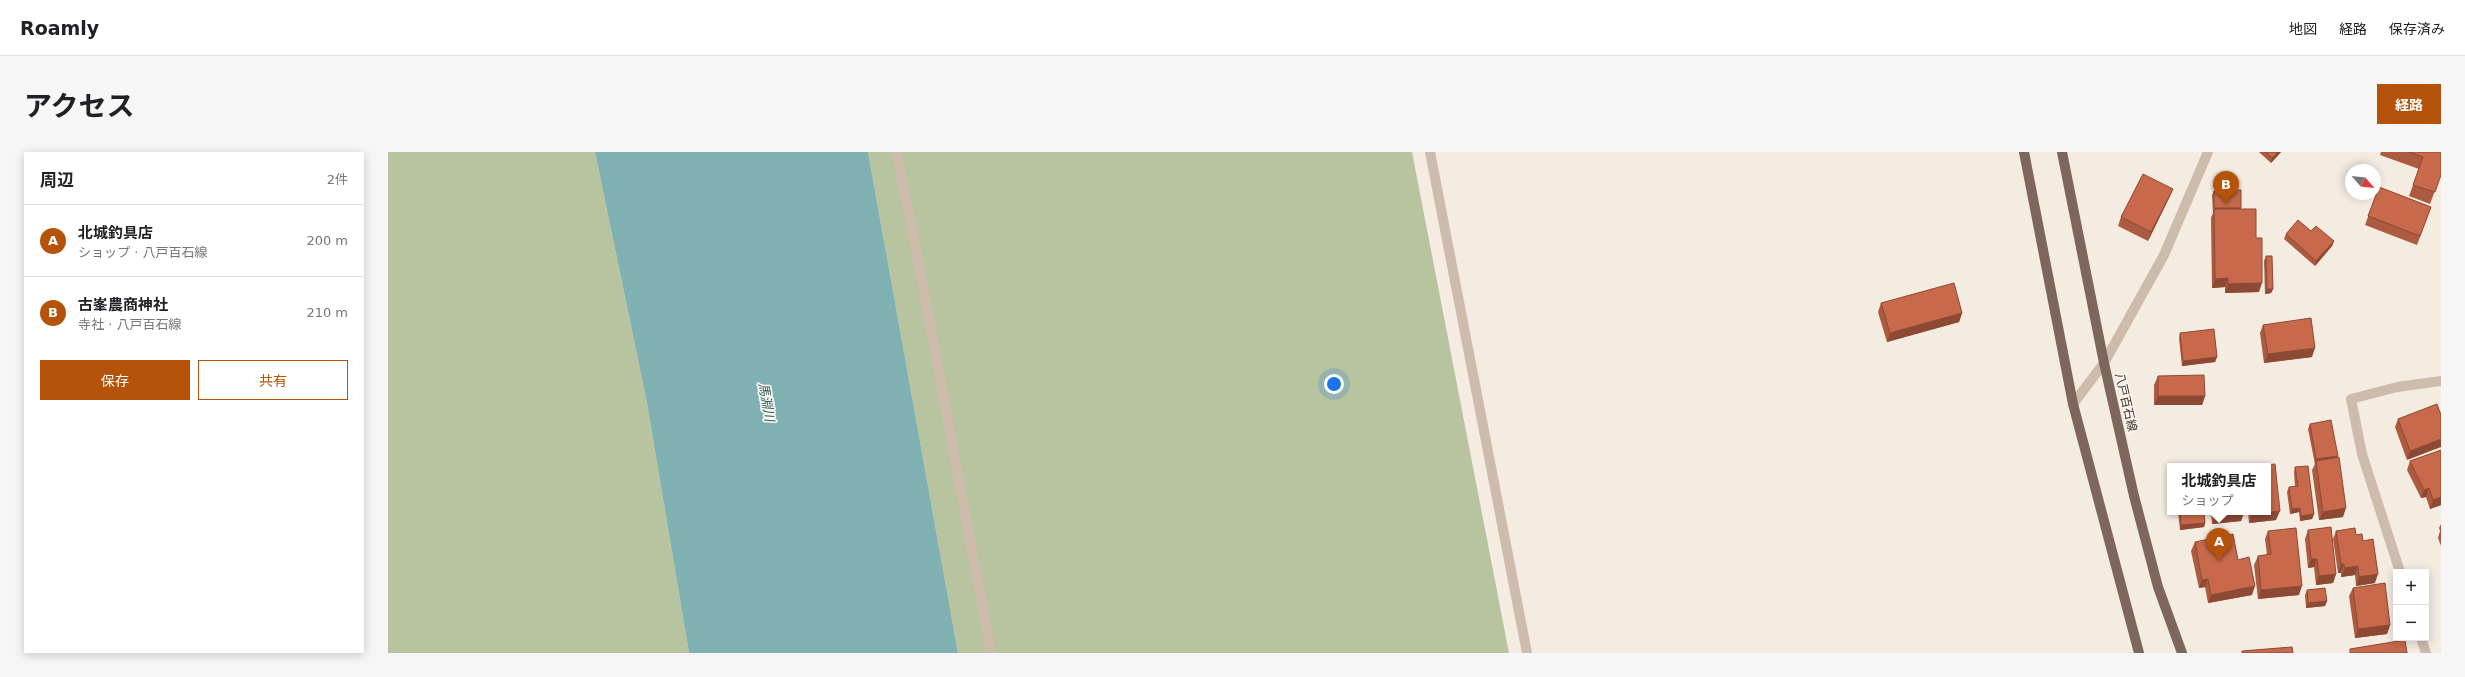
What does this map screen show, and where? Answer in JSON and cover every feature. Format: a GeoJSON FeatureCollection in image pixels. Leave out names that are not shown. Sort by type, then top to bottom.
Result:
{"type":"FeatureCollection","features":[{"type":"Feature","properties":{"kind":"main road"},"geometry":{"type":"LineString","coordinates":[[2024,152],[2073,404],[2139,653]]}},
{"type":"Feature","properties":{"kind":"main road","name":"八戸百石線"},"geometry":{"type":"LineString","coordinates":[[2062,152],[2104,363],[2134,496],[2158,587],[2182,653]]}},
{"type":"Feature","properties":{"kind":"street"},"geometry":{"type":"LineString","coordinates":[[896,152],[912,227],[991,653]]}},
{"type":"Feature","properties":{"kind":"street"},"geometry":{"type":"LineString","coordinates":[[1430,152],[1527,653]]}},
{"type":"Feature","properties":{"kind":"street"},"geometry":{"type":"LineString","coordinates":[[2073,404],[2104,363],[2164,255],[2208,152]]}},
{"type":"Feature","properties":{"kind":"street"},"geometry":{"type":"LineString","coordinates":[[2399,569],[2362,454],[2351,399],[2397,387],[2441,381]]}},
{"type":"Feature","properties":{"kind":"street"},"geometry":{"type":"LineString","coordinates":[[2422,641],[2426,653]]}},
{"type":"Feature","properties":{"kind":"green space"},"geometry":{"type":"Polygon","coordinates":[[[388,152],[595,152],[647,403],[689,653],[388,653],[388,152]]]}},
{"type":"Feature","properties":{"kind":"green space"},"geometry":{"type":"Polygon","coordinates":[[[868,152],[1412,152],[1509,653],[958,653],[868,152]]]}},
{"type":"Feature","properties":{"kind":"water","name":"馬淵川"},"geometry":{"type":"Polygon","coordinates":[[[595,152],[868,152],[958,653],[689,653],[647,403],[595,152]]]}},
{"type":"Feature","properties":{"kind":"building"},"geometry":{"type":"Polygon","coordinates":[[[2266,152],[2278,152],[2272,158],[2266,152]]]}},
{"type":"Feature","properties":{"kind":"building"},"geometry":{"type":"Polygon","coordinates":[[[2409,152],[2441,152],[2441,175],[2435,192],[2413,185],[2423,157],[2409,152]]]}},
{"type":"Feature","properties":{"kind":"building"},"geometry":{"type":"Polygon","coordinates":[[[2143,174],[2173,189],[2151,232],[2121,217],[2143,174]]]}},
{"type":"Feature","properties":{"kind":"building"},"geometry":{"type":"Polygon","coordinates":[[[2381,188],[2431,207],[2420,236],[2368,216],[2374,200],[2381,200],[2381,188]]]}},
{"type":"Feature","properties":{"kind":"building"},"geometry":{"type":"Polygon","coordinates":[[[2241,190],[2241,208],[2214,208],[2214,191],[2241,190]]]}},
{"type":"Feature","properties":{"kind":"building"},"geometry":{"type":"Polygon","coordinates":[[[2214,209],[2256,209],[2256,238],[2262,238],[2262,283],[2228,284],[2228,278],[2215,279],[2214,209]]]}},
{"type":"Feature","properties":{"kind":"building"},"geometry":{"type":"Polygon","coordinates":[[[2298,220],[2311,231],[2316,226],[2334,241],[2316,261],[2286,234],[2298,220]]]}},
{"type":"Feature","properties":{"kind":"building"},"geometry":{"type":"Polygon","coordinates":[[[2266,256],[2272,256],[2273,289],[2267,289],[2266,256]]]}},
{"type":"Feature","properties":{"kind":"building"},"geometry":{"type":"Polygon","coordinates":[[[1954,283],[1962,313],[1890,333],[1881,303],[1954,283]]]}},
{"type":"Feature","properties":{"kind":"building"},"geometry":{"type":"Polygon","coordinates":[[[2311,318],[2315,348],[2268,354],[2263,325],[2311,318]]]}},
{"type":"Feature","properties":{"kind":"building"},"geometry":{"type":"Polygon","coordinates":[[[2214,329],[2217,357],[2183,361],[2180,333],[2214,329]]]}},
{"type":"Feature","properties":{"kind":"building"},"geometry":{"type":"Polygon","coordinates":[[[2204,375],[2205,396],[2158,396],[2158,376],[2204,375]]]}},
{"type":"Feature","properties":{"kind":"building"},"geometry":{"type":"Polygon","coordinates":[[[2437,404],[2441,415],[2441,439],[2410,451],[2398,419],[2437,404]]]}},
{"type":"Feature","properties":{"kind":"building"},"geometry":{"type":"Polygon","coordinates":[[[2331,420],[2338,456],[2316,459],[2310,424],[2331,420]]]}},
{"type":"Feature","properties":{"kind":"building"},"geometry":{"type":"Polygon","coordinates":[[[2441,450],[2441,497],[2433,500],[2429,488],[2424,490],[2410,461],[2441,450]]]}},
{"type":"Feature","properties":{"kind":"building"},"geometry":{"type":"Polygon","coordinates":[[[2339,457],[2346,508],[2323,512],[2316,461],[2339,457]]]}},
{"type":"Feature","properties":{"kind":"building"},"geometry":{"type":"Polygon","coordinates":[[[2271,464],[2275,464],[2280,511],[2271,512],[2271,464]]]}},
{"type":"Feature","properties":{"kind":"building"},"geometry":{"type":"Polygon","coordinates":[[[2308,466],[2314,514],[2301,516],[2300,508],[2292,509],[2289,487],[2298,486],[2295,467],[2308,466]]]}},
{"type":"Feature","properties":{"kind":"building"},"geometry":{"type":"Polygon","coordinates":[[[2180,515],[2204,515],[2205,523],[2181,525],[2180,515]]]}},
{"type":"Feature","properties":{"kind":"building"},"geometry":{"type":"Polygon","coordinates":[[[2331,527],[2336,574],[2319,576],[2317,559],[2311,559],[2308,530],[2331,527]]]}},
{"type":"Feature","properties":{"kind":"building"},"geometry":{"type":"Polygon","coordinates":[[[2296,528],[2302,586],[2261,590],[2258,556],[2271,554],[2268,531],[2296,528]]]}},
{"type":"Feature","properties":{"kind":"building"},"geometry":{"type":"Polygon","coordinates":[[[2355,528],[2356,535],[2362,534],[2363,541],[2373,539],[2378,574],[2359,577],[2358,566],[2345,568],[2344,564],[2341,564],[2336,531],[2355,528]]]}},
{"type":"Feature","properties":{"kind":"building"},"geometry":{"type":"Polygon","coordinates":[[[2233,534],[2238,560],[2249,557],[2255,586],[2211,595],[2208,579],[2202,580],[2195,542],[2233,534]]]}},
{"type":"Feature","properties":{"kind":"building"},"geometry":{"type":"Polygon","coordinates":[[[2385,583],[2390,625],[2358,629],[2353,588],[2385,583]]]}},
{"type":"Feature","properties":{"kind":"building"},"geometry":{"type":"Polygon","coordinates":[[[2325,588],[2327,601],[2308,603],[2307,590],[2325,588]]]}},
{"type":"Feature","properties":{"kind":"building"},"geometry":{"type":"Polygon","coordinates":[[[2405,641],[2407,653],[2350,653],[2350,649],[2405,641]]]}},
{"type":"Feature","properties":{"kind":"building"},"geometry":{"type":"Polygon","coordinates":[[[2292,647],[2293,653],[2242,653],[2242,651],[2292,647]]]}},
{"type":"Feature","properties":{"kind":"place","name":"古峯農商神社"},"geometry":{"type":"Point","coordinates":[2226,204]}},
{"type":"Feature","properties":{"kind":"place","name":"北城釣具店"},"geometry":{"type":"Point","coordinates":[2219,561]}}]}
